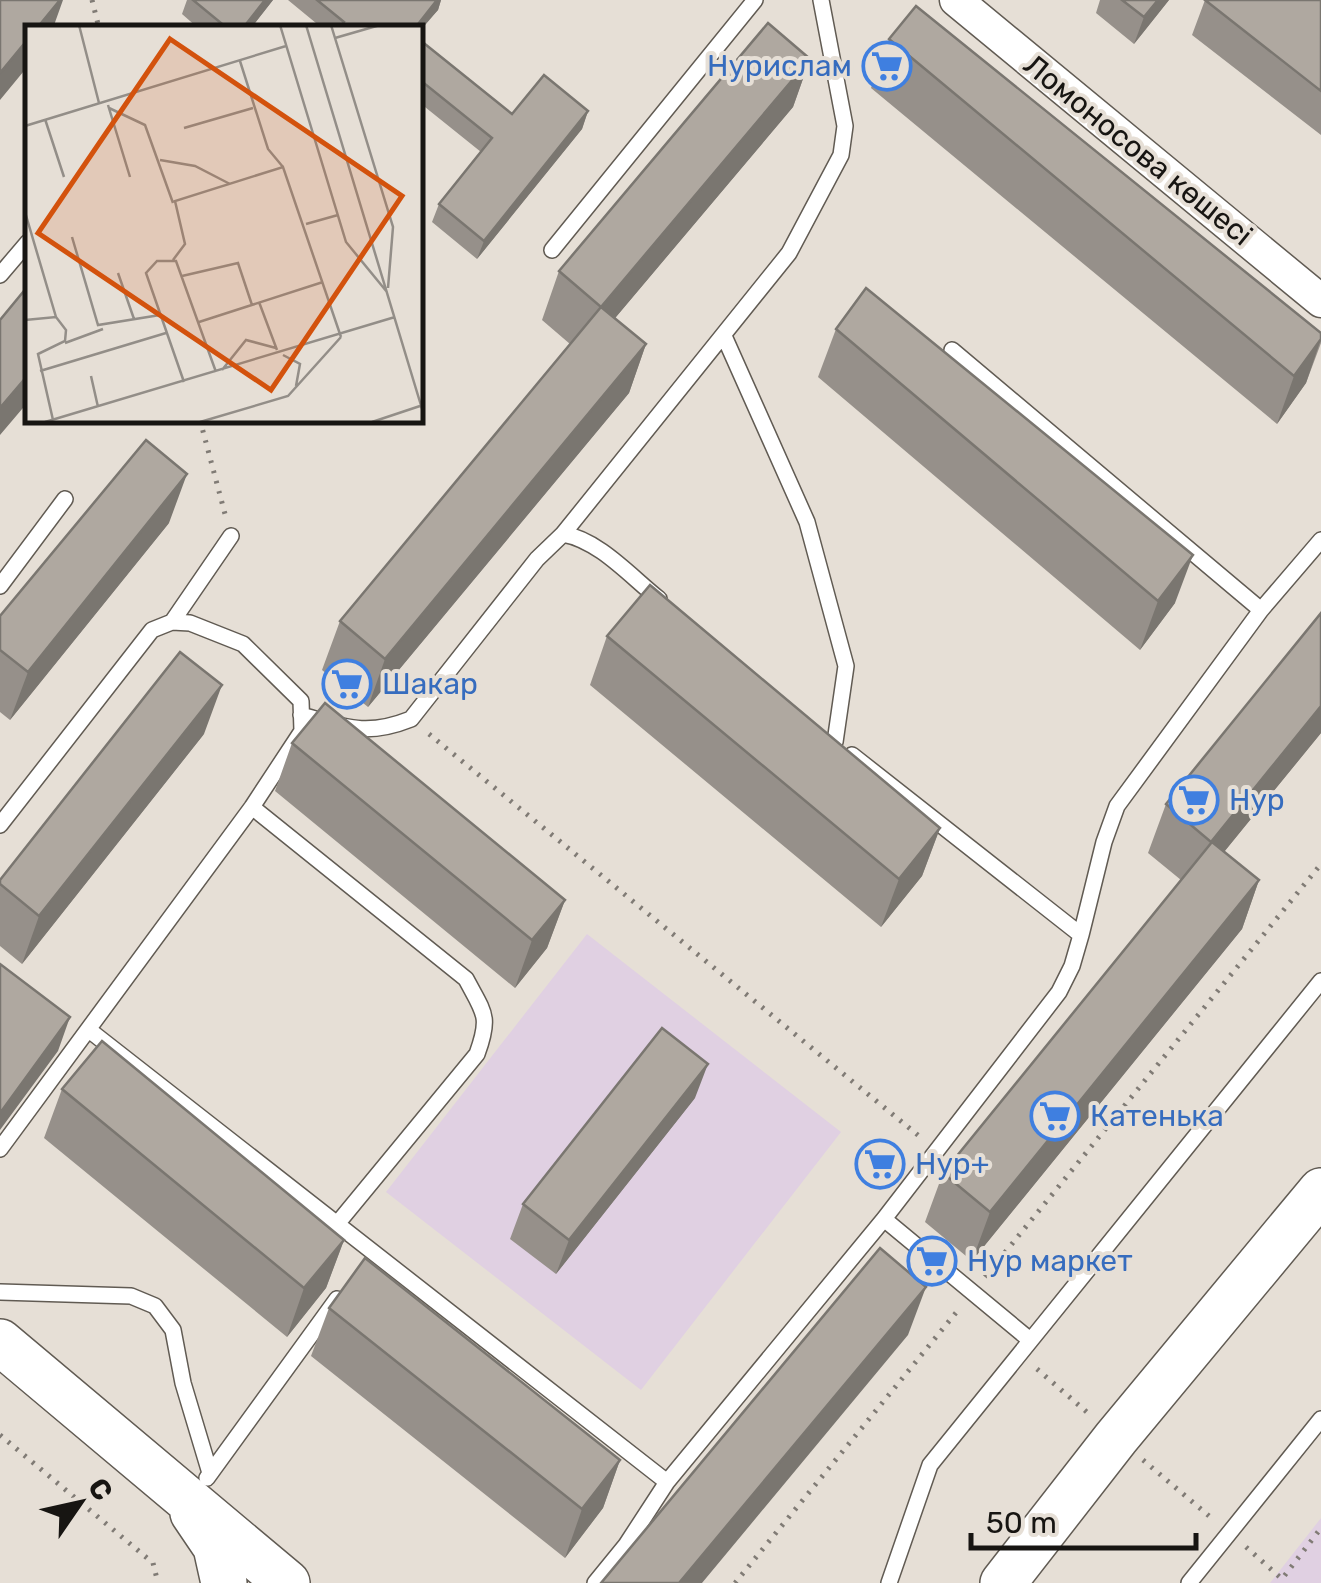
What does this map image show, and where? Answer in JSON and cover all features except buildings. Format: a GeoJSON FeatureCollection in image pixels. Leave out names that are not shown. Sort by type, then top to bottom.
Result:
{"type":"FeatureCollection","features":[{"type":"Feature","properties":{"kind":"main road"},"geometry":{"type":"LineString","coordinates":[[1004,1583],[1116,1438],[1321,1191]]}},
{"type":"Feature","properties":{"kind":"main road"},"geometry":{"type":"LineString","coordinates":[[0,1342],[193,1487],[287,1583]]}},
{"type":"Feature","properties":{"kind":"main road"},"geometry":{"type":"LineString","coordinates":[[193,1487],[216,1547],[224,1583]]}},
{"type":"Feature","properties":{"kind":"street","name":"Ломоносова көшесі"},"geometry":{"type":"LineString","coordinates":[[956,0],[1321,301]]}},
{"type":"Feature","properties":{"kind":"lane"},"geometry":{"type":"LineString","coordinates":[[552,250],[755,0]]}},
{"type":"Feature","properties":{"kind":"lane"},"geometry":{"type":"LineString","coordinates":[[301,715],[346,727],[383,730],[411,719],[789,252],[841,155],[845,126],[821,0]]}},
{"type":"Feature","properties":{"kind":"lane"},"geometry":{"type":"LineString","coordinates":[[0,274],[25,245]]}},
{"type":"Feature","properties":{"kind":"lane"},"geometry":{"type":"LineString","coordinates":[[724,336],[807,522],[817,558],[846,666],[835,742]]}},
{"type":"Feature","properties":{"kind":"lane"},"geometry":{"type":"LineString","coordinates":[[952,350],[1261,610]]}},
{"type":"Feature","properties":{"kind":"lane"},"geometry":{"type":"LineString","coordinates":[[0,586],[65,500]]}},
{"type":"Feature","properties":{"kind":"lane"},"geometry":{"type":"LineString","coordinates":[[563,534],[578,536],[669,608]]}},
{"type":"Feature","properties":{"kind":"lane"},"geometry":{"type":"LineString","coordinates":[[172,622],[230,536]]}},
{"type":"Feature","properties":{"kind":"lane"},"geometry":{"type":"LineString","coordinates":[[596,1583],[667,1482],[884,1219],[1059,992],[1072,966],[1117,806],[1261,610],[1321,540]]}},
{"type":"Feature","properties":{"kind":"lane"},"geometry":{"type":"LineString","coordinates":[[0,824],[152,630],[172,622],[190,623],[244,644],[301,701],[302,731],[252,806],[0,1149]]}},
{"type":"Feature","properties":{"kind":"lane"},"geometry":{"type":"LineString","coordinates":[[820,730],[1080,935]]}},
{"type":"Feature","properties":{"kind":"lane"},"geometry":{"type":"LineString","coordinates":[[252,806],[466,979],[481,1006],[486,1028],[477,1054],[337,1224]]}},
{"type":"Feature","properties":{"kind":"lane"},"geometry":{"type":"LineString","coordinates":[[889,1583],[930,1464],[1321,980]]}},
{"type":"Feature","properties":{"kind":"lane"},"geometry":{"type":"LineString","coordinates":[[89,1030],[667,1482]]}},
{"type":"Feature","properties":{"kind":"lane"},"geometry":{"type":"LineString","coordinates":[[884,1219],[972,1293],[1025,1347]]}},
{"type":"Feature","properties":{"kind":"lane"},"geometry":{"type":"LineString","coordinates":[[360,1267],[372,1251]]}},
{"type":"Feature","properties":{"kind":"lane"},"geometry":{"type":"LineString","coordinates":[[193,1487],[349,1283]]}},
{"type":"Feature","properties":{"kind":"lane"},"geometry":{"type":"LineString","coordinates":[[0,1292],[132,1296],[156,1306],[173,1330],[183,1383],[193,1487]]}},
{"type":"Feature","properties":{"kind":"lane"},"geometry":{"type":"LineString","coordinates":[[1189,1583],[1321,1419]]}},
{"type":"Feature","properties":{"kind":"path"},"geometry":{"type":"LineString","coordinates":[[92,0],[98,25]]}},
{"type":"Feature","properties":{"kind":"path"},"geometry":{"type":"LineString","coordinates":[[201,422],[230,536]]}},
{"type":"Feature","properties":{"kind":"path"},"geometry":{"type":"LineString","coordinates":[[411,719],[937,1150]]}},
{"type":"Feature","properties":{"kind":"path"},"geometry":{"type":"LineString","coordinates":[[735,1583],[1321,864]]}},
{"type":"Feature","properties":{"kind":"path"},"geometry":{"type":"LineString","coordinates":[[1025,1347],[1116,1438],[1282,1579],[1321,1528]]}},
{"type":"Feature","properties":{"kind":"path"},"geometry":{"type":"LineString","coordinates":[[0,1434],[153,1563],[158,1583]]}},
{"type":"Feature","properties":{"kind":"shaded area"},"geometry":{"type":"Polygon","coordinates":[[[587,934],[841,1132],[641,1390],[386,1192],[587,934]]]}},
{"type":"Feature","properties":{"kind":"shaded area"},"geometry":{"type":"Polygon","coordinates":[[[1321,1518],[1321,1583],[1270,1583],[1321,1518]]]}},
{"type":"Feature","properties":{"kind":"place","name":"Нурислам"},"geometry":{"type":"Point","coordinates":[887,66]}},
{"type":"Feature","properties":{"kind":"place","name":"Шакар"},"geometry":{"type":"Point","coordinates":[347,684]}},
{"type":"Feature","properties":{"kind":"place","name":"Нур"},"geometry":{"type":"Point","coordinates":[1194,800]}},
{"type":"Feature","properties":{"kind":"place","name":"Катенька"},"geometry":{"type":"Point","coordinates":[1055,1116]}},
{"type":"Feature","properties":{"kind":"place","name":"Нур+"},"geometry":{"type":"Point","coordinates":[880,1164]}},
{"type":"Feature","properties":{"kind":"place","name":"Нур маркет"},"geometry":{"type":"Point","coordinates":[932,1261]}}]}
